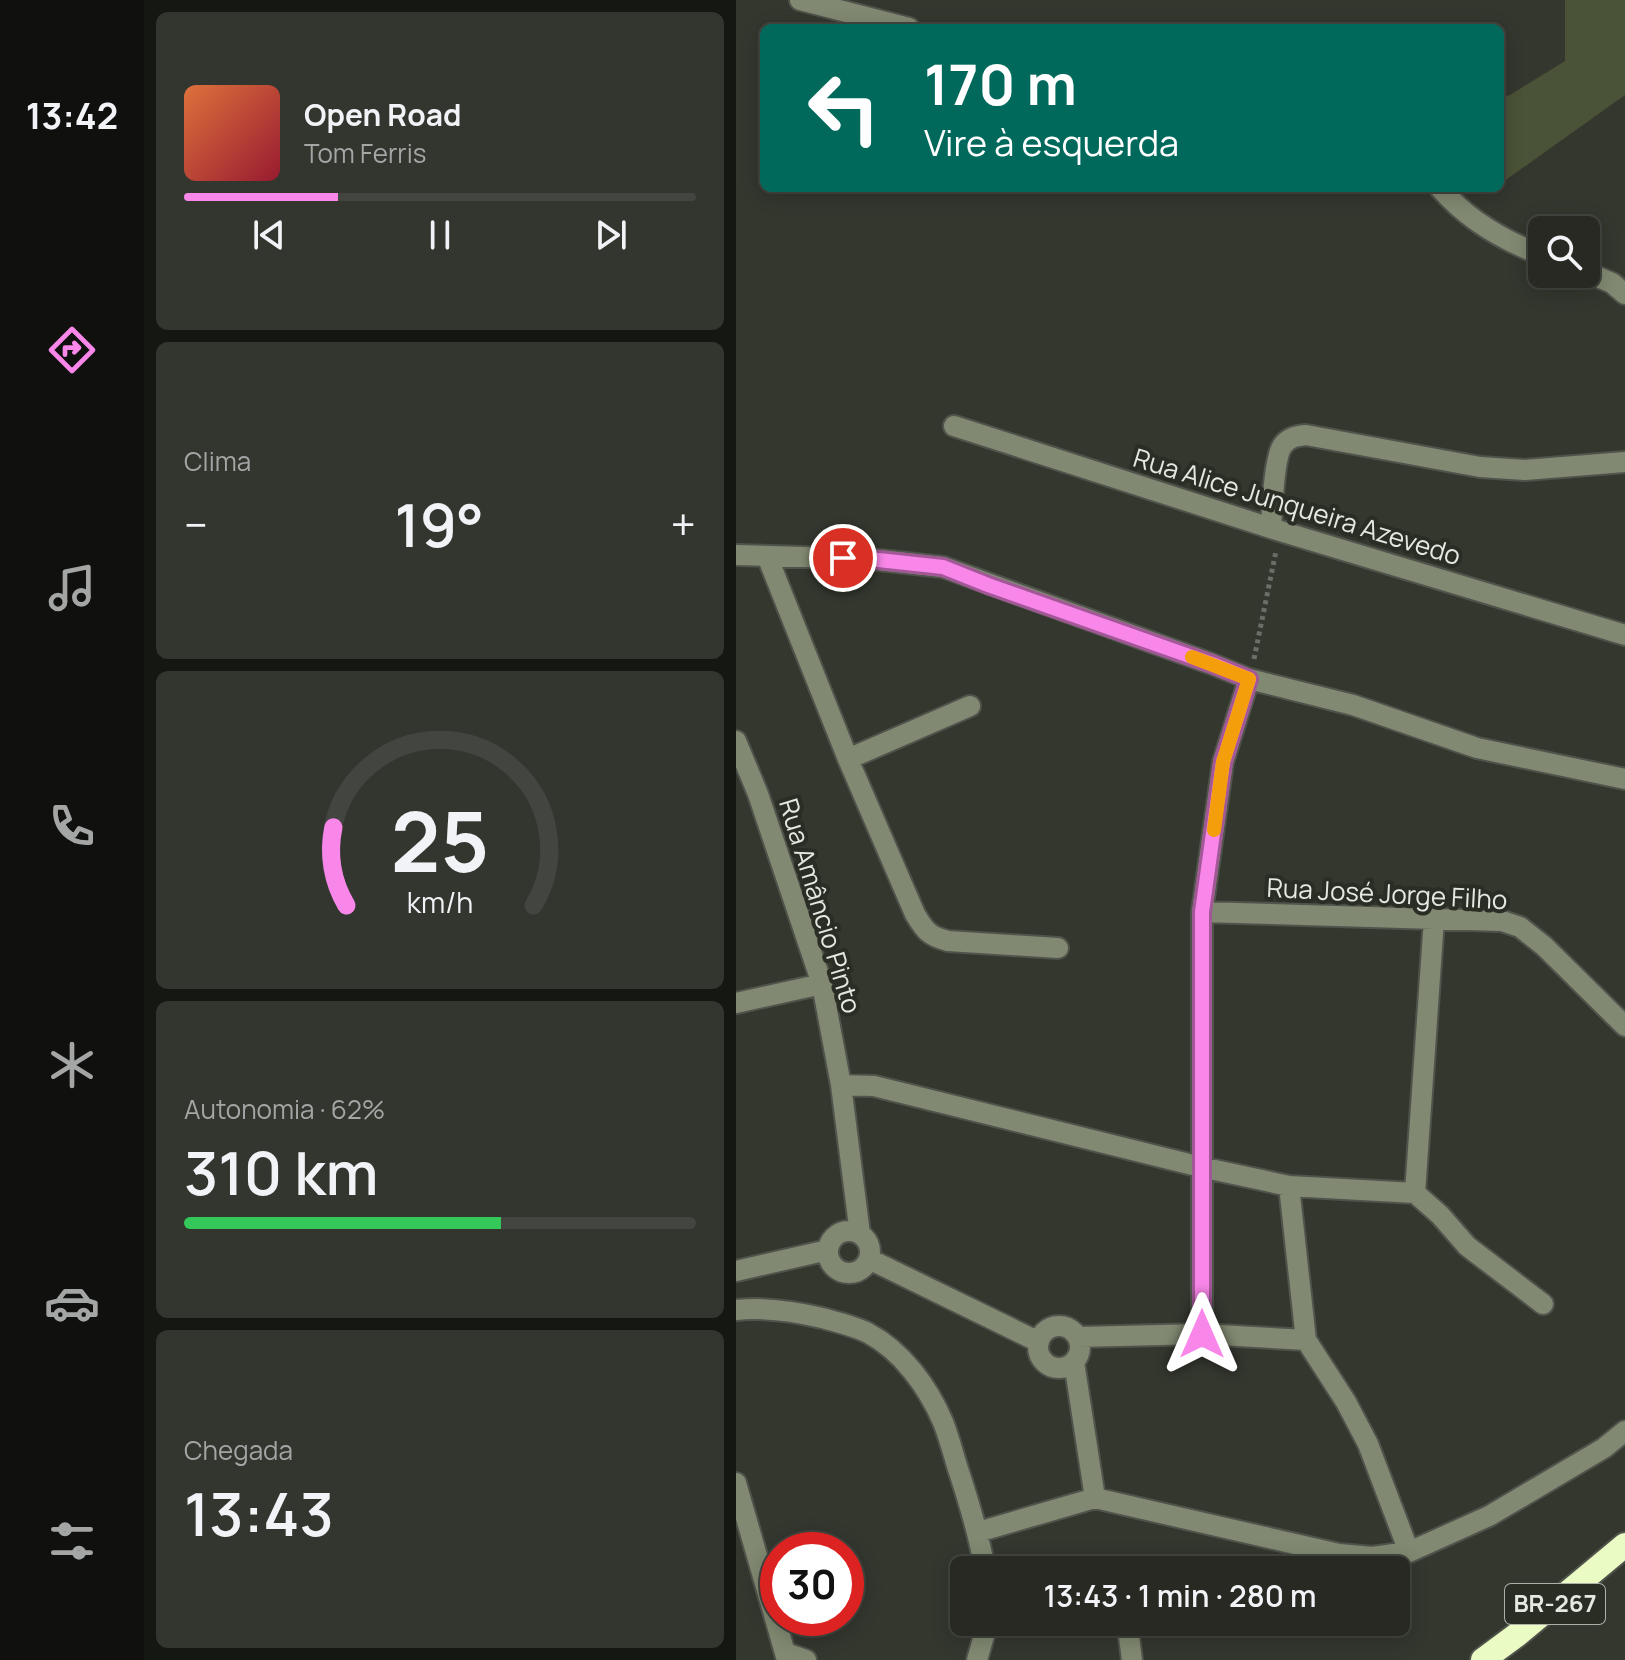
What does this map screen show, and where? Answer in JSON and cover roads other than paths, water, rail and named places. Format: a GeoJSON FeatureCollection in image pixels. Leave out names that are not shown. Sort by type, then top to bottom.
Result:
{"type":"FeatureCollection","features":[{"type":"Feature","properties":{"kind":"highway","name":"BR-267"},"geometry":{"type":"LineString","coordinates":[[1483,1660],[1625,1545]]}},
{"type":"Feature","properties":{"kind":"street"},"geometry":{"type":"LineString","coordinates":[[800,0],[893,24]]}},
{"type":"Feature","properties":{"kind":"street"},"geometry":{"type":"LineString","coordinates":[[1443,192],[1488,230],[1528,249]]}},
{"type":"Feature","properties":{"kind":"street"},"geometry":{"type":"LineString","coordinates":[[1600,278],[1625,294]]}},
{"type":"Feature","properties":{"kind":"street","name":"Rua Alice Junqueira Azevedo"},"geometry":{"type":"LineString","coordinates":[[954,426],[1275,529],[1625,635]]}},
{"type":"Feature","properties":{"kind":"street"},"geometry":{"type":"LineString","coordinates":[[1275,529],[1278,456],[1284,443],[1295,436],[1306,435],[1480,467],[1525,470],[1625,462]]}},
{"type":"Feature","properties":{"kind":"street"},"geometry":{"type":"LineString","coordinates":[[736,555],[869,559],[943,567],[1249,679],[1353,705],[1477,748],[1625,779]]}},
{"type":"Feature","properties":{"kind":"street"},"geometry":{"type":"LineString","coordinates":[[767,556],[848,759],[915,914],[925,930],[948,941],[1058,948]]}},
{"type":"Feature","properties":{"kind":"street"},"geometry":{"type":"LineString","coordinates":[[1202,1334],[1202,912],[1223,762],[1249,679]]}},
{"type":"Feature","properties":{"kind":"street"},"geometry":{"type":"LineString","coordinates":[[848,759],[970,706]]}},
{"type":"Feature","properties":{"kind":"street","name":"Rua Amâncio Pinto"},"geometry":{"type":"LineString","coordinates":[[736,741],[758,794],[822,984],[841,1085],[860,1234]]}},
{"type":"Feature","properties":{"kind":"street","name":"Rua José Jorge Filho"},"geometry":{"type":"LineString","coordinates":[[1202,912],[1502,921],[1520,927],[1544,946],[1625,1026]]}},
{"type":"Feature","properties":{"kind":"street"},"geometry":{"type":"LineString","coordinates":[[1415,1193],[1434,919]]}},
{"type":"Feature","properties":{"kind":"street"},"geometry":{"type":"LineString","coordinates":[[736,1003],[822,984]]}},
{"type":"Feature","properties":{"kind":"street"},"geometry":{"type":"LineString","coordinates":[[841,1085],[874,1086],[1289,1186],[1415,1193],[1440,1215],[1467,1246],[1543,1304]]}},
{"type":"Feature","properties":{"kind":"street"},"geometry":{"type":"LineString","coordinates":[[1289,1186],[1306,1340],[1346,1402],[1368,1444],[1409,1552]]}},
{"type":"Feature","properties":{"kind":"street"},"geometry":{"type":"LineString","coordinates":[[846,1231],[860,1234],[869,1245],[869,1259],[861,1270],[841,1272],[831,1263],[828,1250],[834,1237],[846,1231]]}},
{"type":"Feature","properties":{"kind":"street"},"geometry":{"type":"LineString","coordinates":[[736,1271],[828,1250]]}},
{"type":"Feature","properties":{"kind":"street"},"geometry":{"type":"LineString","coordinates":[[869,1259],[1039,1342]]}},
{"type":"Feature","properties":{"kind":"street"},"geometry":{"type":"LineString","coordinates":[[736,1310],[755,1308],[800,1313],[842,1323],[869,1334],[897,1354],[925,1389],[943,1422],[978,1532],[982,1556]]}},
{"type":"Feature","properties":{"kind":"street"},"geometry":{"type":"LineString","coordinates":[[1078,1337],[1080,1351],[1074,1362],[1062,1368],[1049,1365],[1040,1356],[1039,1342],[1053,1327],[1067,1328],[1078,1337],[1202,1334],[1306,1340]]}},
{"type":"Feature","properties":{"kind":"street"},"geometry":{"type":"LineString","coordinates":[[1074,1362],[1095,1498]]}},
{"type":"Feature","properties":{"kind":"street"},"geometry":{"type":"LineString","coordinates":[[978,1532],[1095,1498],[1339,1554],[1372,1557],[1409,1552],[1489,1516],[1604,1448],[1625,1431]]}},
{"type":"Feature","properties":{"kind":"street"},"geometry":{"type":"LineString","coordinates":[[736,1483],[786,1656],[806,1660]]}},
{"type":"Feature","properties":{"kind":"street"},"geometry":{"type":"LineString","coordinates":[[977,1660],[984,1636]]}},
{"type":"Feature","properties":{"kind":"street"},"geometry":{"type":"LineString","coordinates":[[1129,1636],[1132,1660]]}}]}
